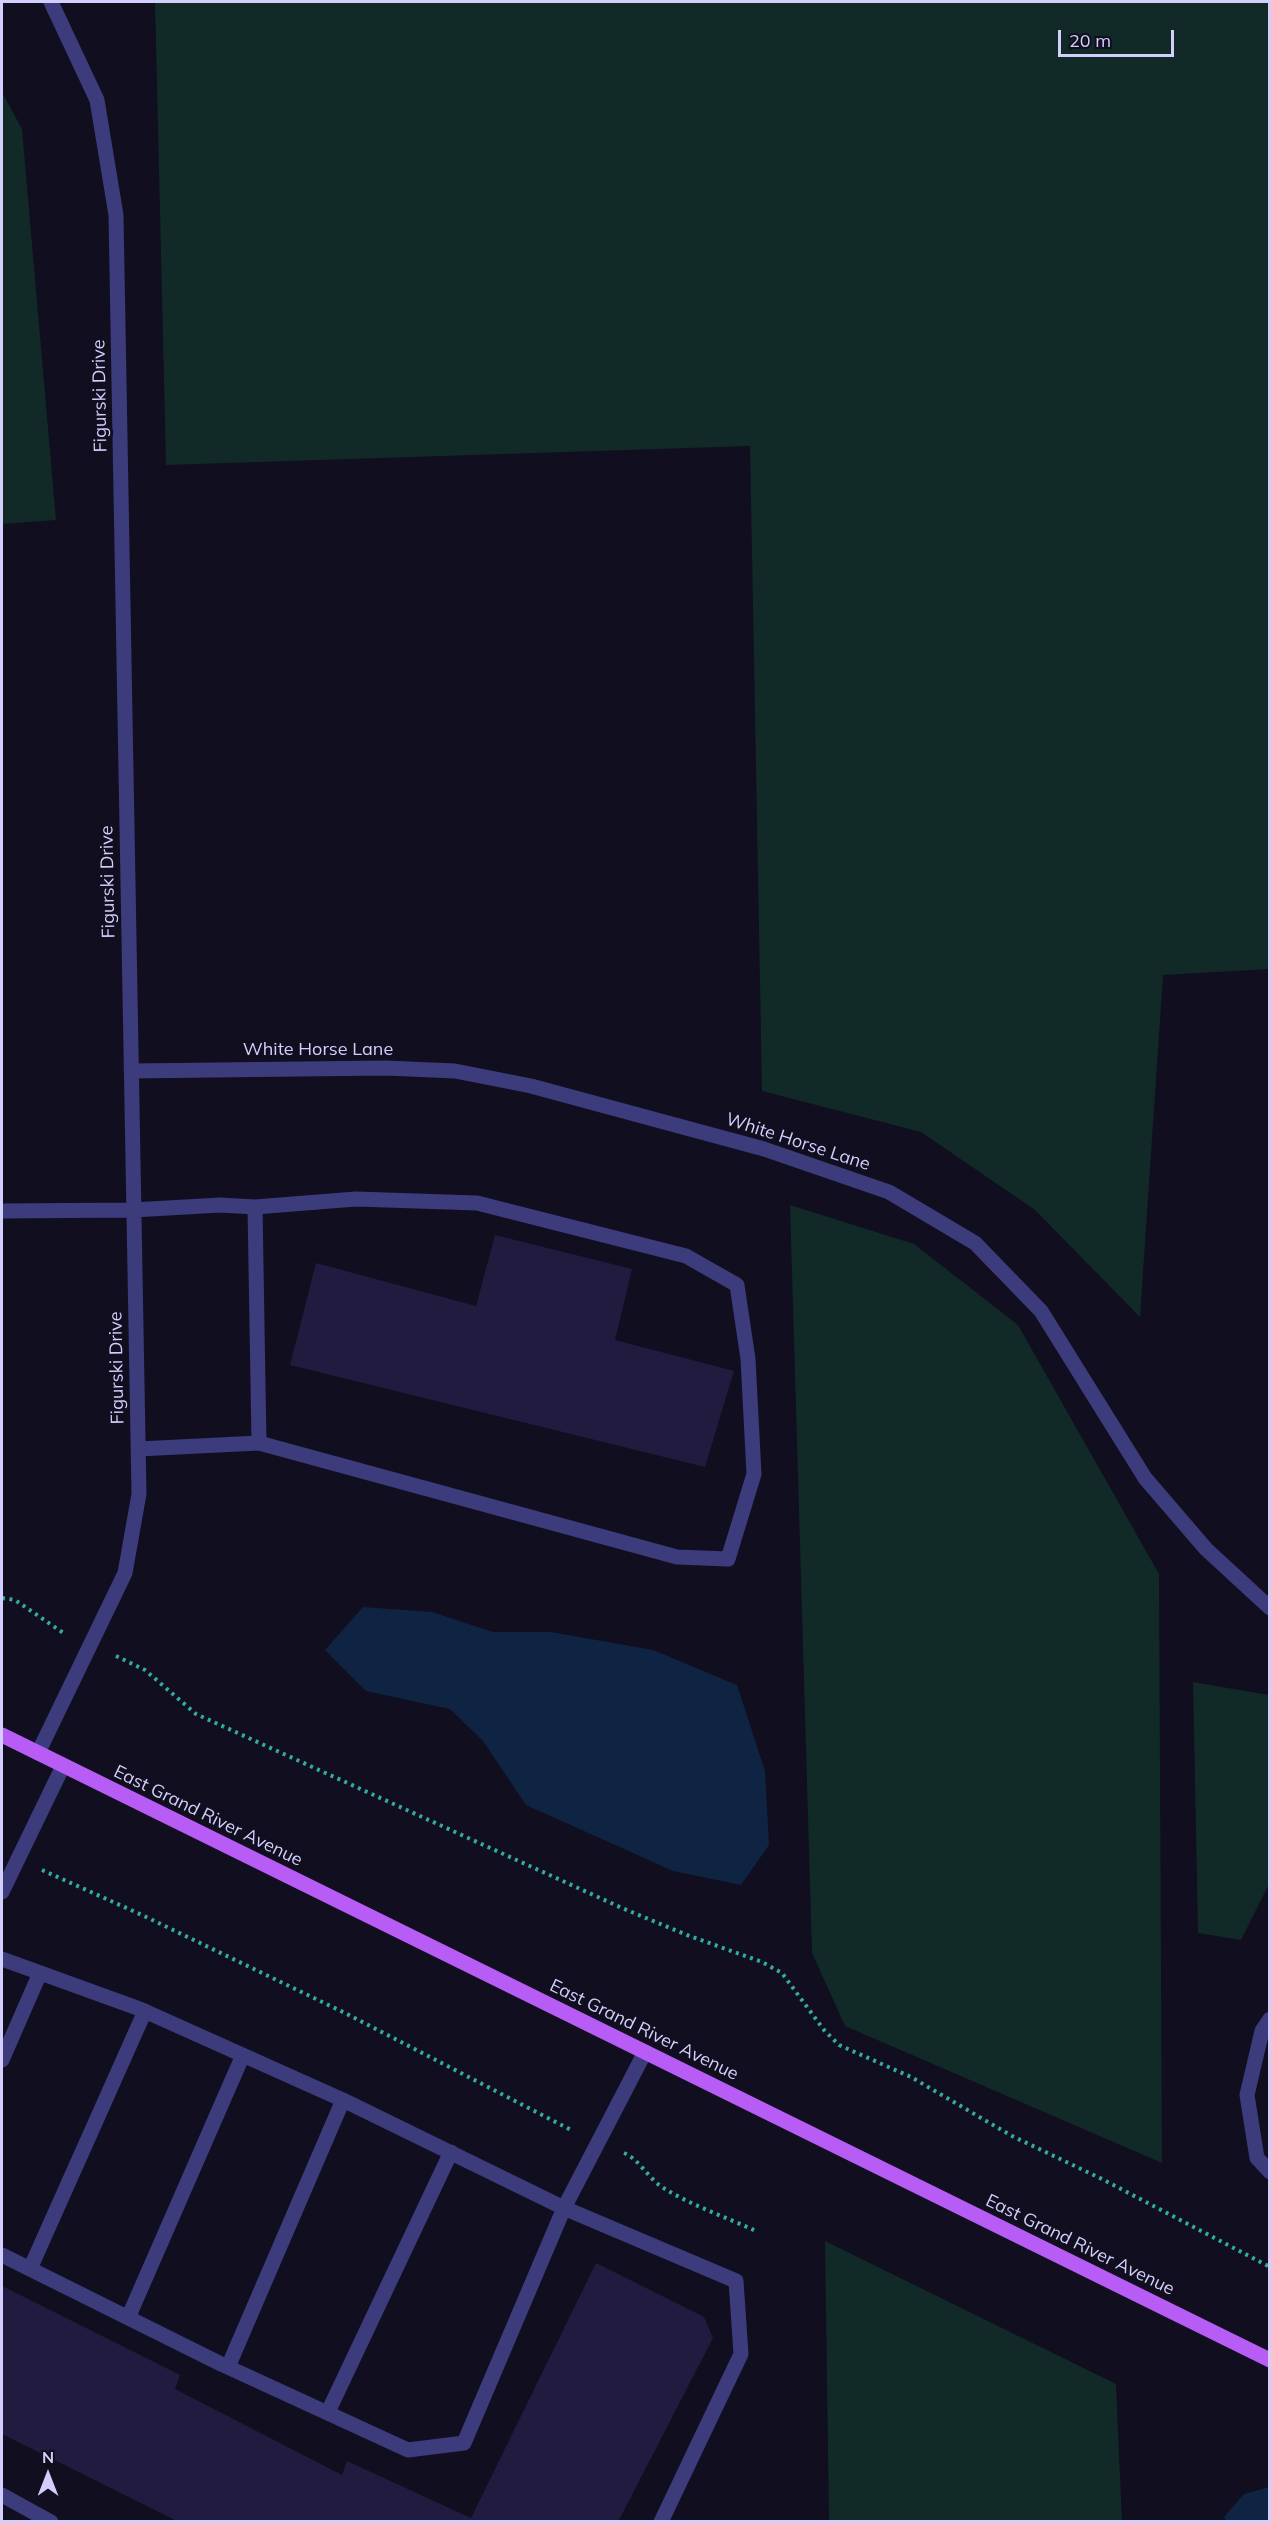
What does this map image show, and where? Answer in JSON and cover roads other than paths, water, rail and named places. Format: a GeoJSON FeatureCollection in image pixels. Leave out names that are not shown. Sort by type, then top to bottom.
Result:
{"type":"FeatureCollection","features":[{"type":"Feature","properties":{"kind":"main road","name":"East Grand River Avenue"},"geometry":{"type":"LineString","coordinates":[[3,1740],[38,1753],[1269,2360]]}},
{"type":"Feature","properties":{"kind":"street","name":"Figurski Drive"},"geometry":{"type":"LineString","coordinates":[[38,1753],[125,1573],[138,1494],[116,215],[97,100],[51,2]]}},
{"type":"Feature","properties":{"kind":"street","name":"White Horse Lane"},"geometry":{"type":"LineString","coordinates":[[131,1071],[386,1068],[455,1071],[531,1086],[764,1149],[889,1192],[975,1243],[1041,1311],[1145,1478],[1206,1549],[1269,1608]]}},
{"type":"Feature","properties":{"kind":"street"},"geometry":{"type":"LineString","coordinates":[[2,1211],[133,1210],[220,1204],[255,1207],[356,1199],[477,1203],[686,1256],[737,1285],[748,1359],[754,1473],[728,1559],[677,1557],[259,1443],[138,1449]]}},
{"type":"Feature","properties":{"kind":"street"},"geometry":{"type":"LineString","coordinates":[[255,1207],[259,1443]]}},
{"type":"Feature","properties":{"kind":"street"},"geometry":{"type":"LineString","coordinates":[[2,1892],[63,1766]]}},
{"type":"Feature","properties":{"kind":"street"},"geometry":{"type":"LineString","coordinates":[[2,1959],[145,2012],[343,2100],[564,2208],[736,2281],[741,2354],[661,2522]]}},
{"type":"Feature","properties":{"kind":"street"},"geometry":{"type":"LineString","coordinates":[[2,2060],[40,1973]]}},
{"type":"Feature","properties":{"kind":"street"},"geometry":{"type":"LineString","coordinates":[[30,2269],[145,2012]]}},
{"type":"Feature","properties":{"kind":"street"},"geometry":{"type":"LineString","coordinates":[[1269,2019],[1262,2031],[1247,2095],[1257,2158],[1269,2172]]}},
{"type":"Feature","properties":{"kind":"street"},"geometry":{"type":"LineString","coordinates":[[2,2255],[228,2367],[408,2450],[464,2443],[564,2208],[645,2052]]}},
{"type":"Feature","properties":{"kind":"street"},"geometry":{"type":"LineString","coordinates":[[128,2318],[243,2055]]}},
{"type":"Feature","properties":{"kind":"street"},"geometry":{"type":"LineString","coordinates":[[228,2367],[343,2100]]}},
{"type":"Feature","properties":{"kind":"street"},"geometry":{"type":"LineString","coordinates":[[328,2412],[451,2152]]}},
{"type":"Feature","properties":{"kind":"street"},"geometry":{"type":"LineString","coordinates":[[2,2495],[51,2522]]}},
{"type":"Feature","properties":{"kind":"water"},"geometry":{"type":"Polygon","coordinates":[[[363,1607],[432,1612],[493,1632],[551,1632],[653,1650],[737,1685],[765,1771],[769,1845],[741,1885],[673,1871],[526,1805],[483,1741],[450,1709],[366,1691],[325,1650],[363,1607]]]}},
{"type":"Feature","properties":{"kind":"water"},"geometry":{"type":"Polygon","coordinates":[[[1269,2487],[1269,2521],[1226,2521],[1224,2517],[1244,2494],[1269,2487]]]}}]}
